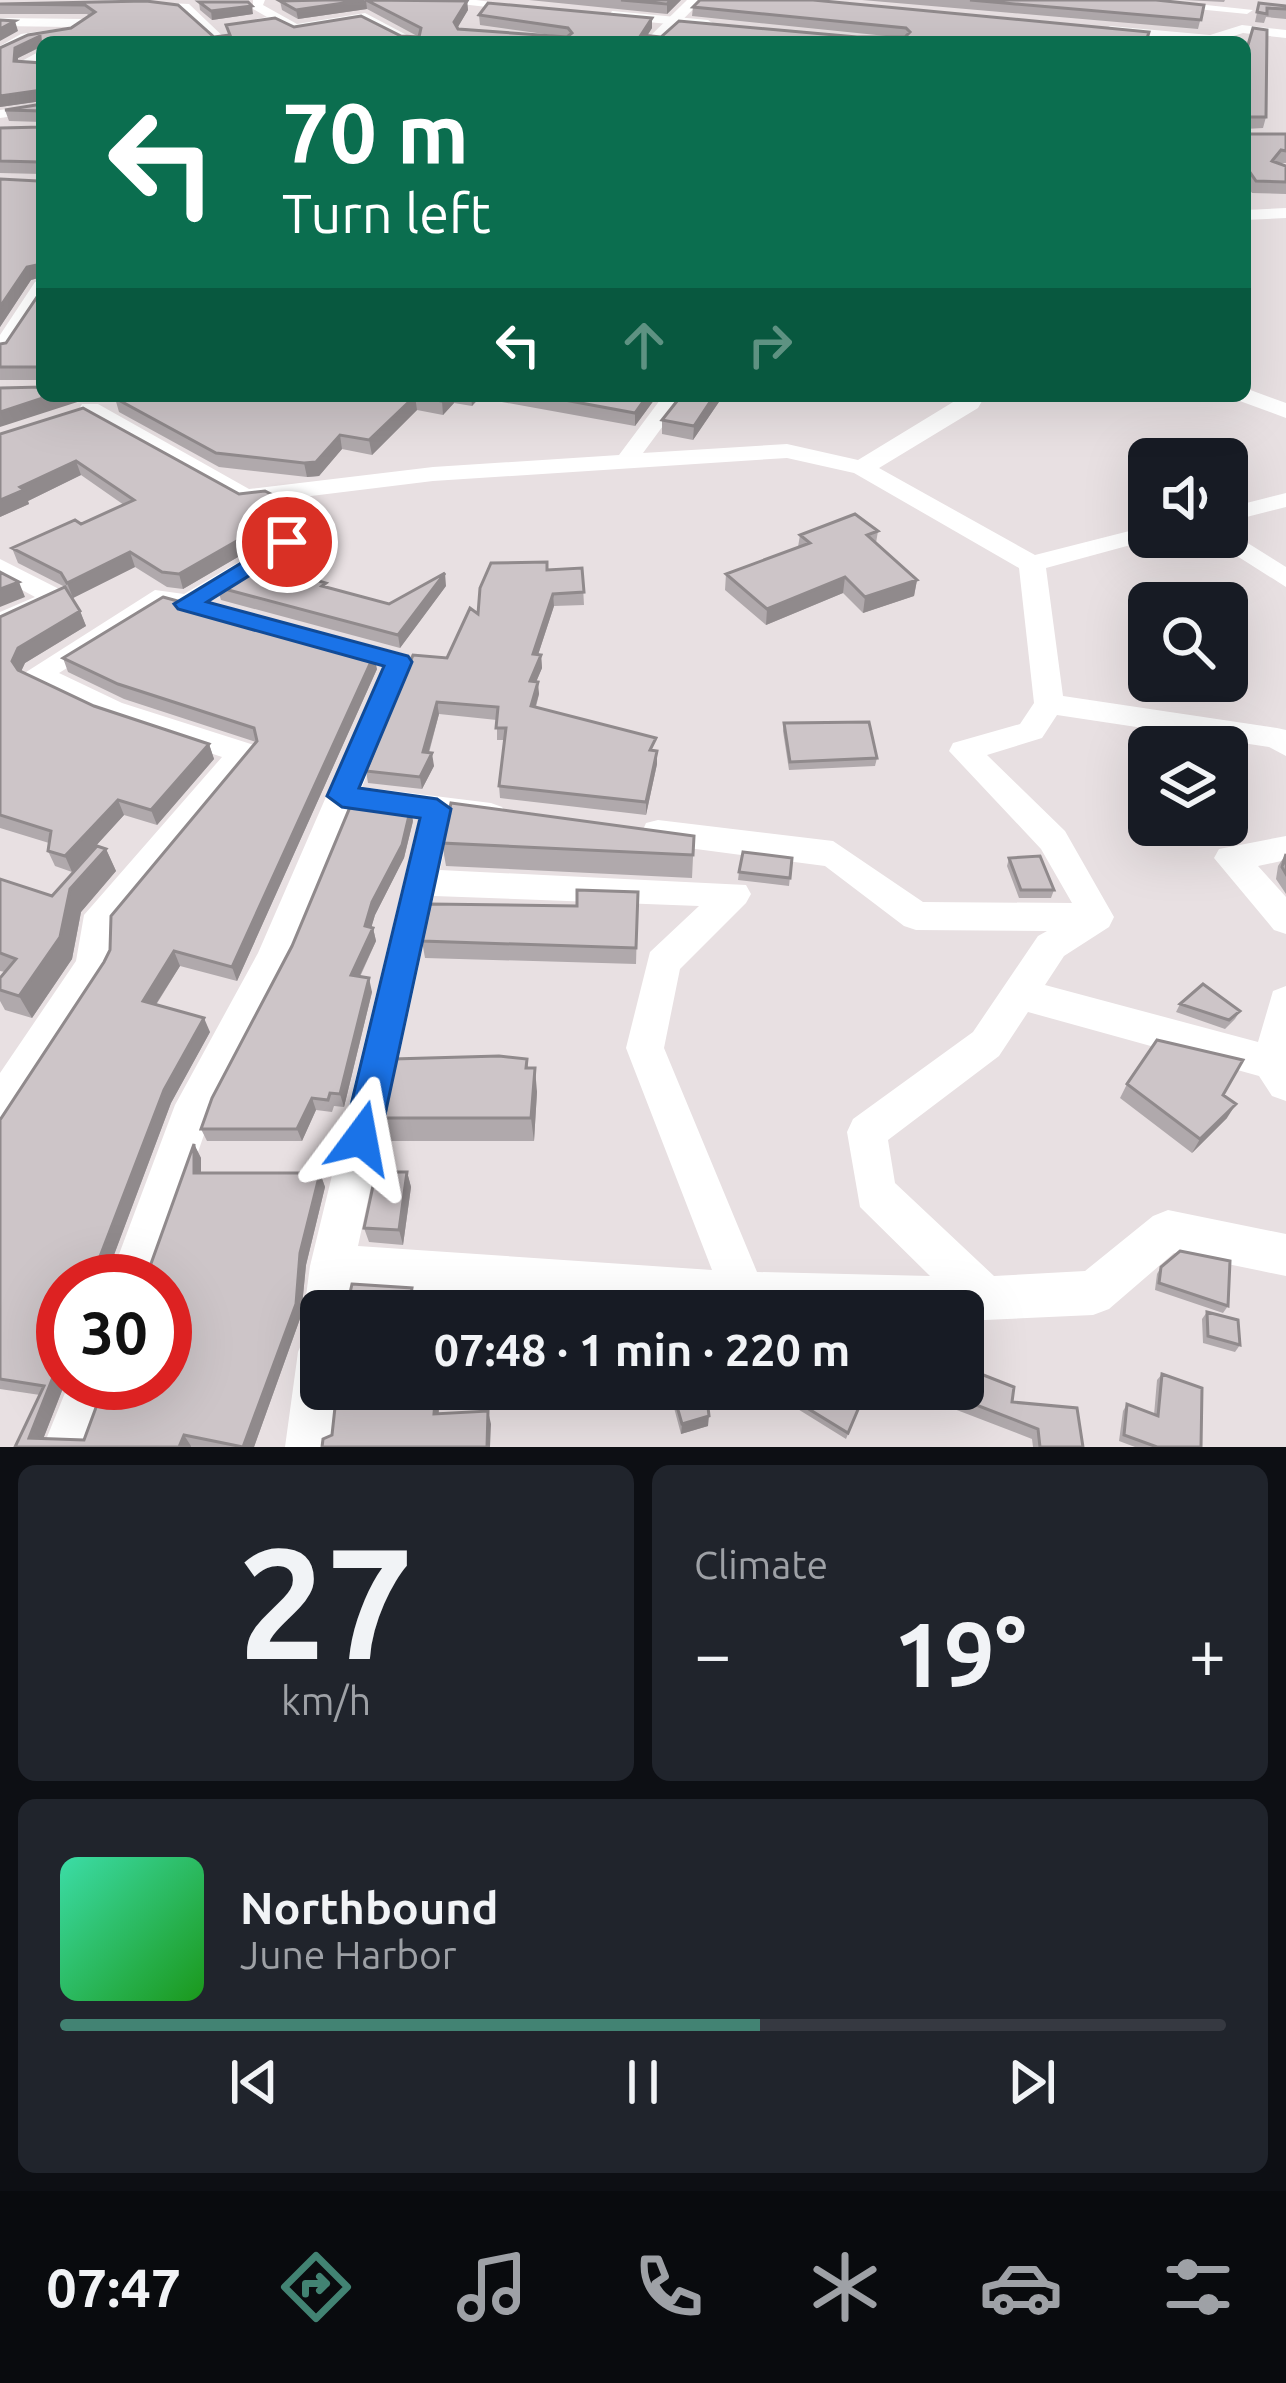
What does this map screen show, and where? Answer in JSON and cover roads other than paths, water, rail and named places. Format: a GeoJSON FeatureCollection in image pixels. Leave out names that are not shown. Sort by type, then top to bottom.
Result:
{"type":"FeatureCollection","features":[{"type":"Feature","properties":{"kind":"street"},"geometry":{"type":"LineString","coordinates":[[111,0],[192,6],[206,29],[224,34]]}},
{"type":"Feature","properties":{"kind":"street"},"geometry":{"type":"LineString","coordinates":[[259,0],[257,6],[308,36]]}},
{"type":"Feature","properties":{"kind":"street"},"geometry":{"type":"LineString","coordinates":[[433,0],[537,8]]}},
{"type":"Feature","properties":{"kind":"street"},"geometry":{"type":"LineString","coordinates":[[658,36],[695,0]]}},
{"type":"Feature","properties":{"kind":"street"},"geometry":{"type":"LineString","coordinates":[[1112,0],[1247,10]]}},
{"type":"Feature","properties":{"kind":"street"},"geometry":{"type":"LineString","coordinates":[[1144,33],[1206,26],[1256,4],[1232,0]]}},
{"type":"Feature","properties":{"kind":"street"},"geometry":{"type":"LineString","coordinates":[[474,18],[484,4]]}},
{"type":"Feature","properties":{"kind":"street"},"geometry":{"type":"LineString","coordinates":[[605,15],[719,25]]}},
{"type":"Feature","properties":{"kind":"street"},"geometry":{"type":"LineString","coordinates":[[295,28],[365,17],[402,36]]}},
{"type":"Feature","properties":{"kind":"street"},"geometry":{"type":"LineString","coordinates":[[243,24],[279,19]]}},
{"type":"Feature","properties":{"kind":"street"},"geometry":{"type":"LineString","coordinates":[[0,22],[87,22],[69,36]]}},
{"type":"Feature","properties":{"kind":"street"},"geometry":{"type":"LineString","coordinates":[[1097,29],[1171,36]]}},
{"type":"Feature","properties":{"kind":"street"},"geometry":{"type":"LineString","coordinates":[[1219,36],[1242,29],[1286,34]]}},
{"type":"Feature","properties":{"kind":"street"},"geometry":{"type":"LineString","coordinates":[[0,52],[32,32],[75,32]]}},
{"type":"Feature","properties":{"kind":"street"},"geometry":{"type":"LineString","coordinates":[[0,114],[36,109]]}},
{"type":"Feature","properties":{"kind":"street"},"geometry":{"type":"LineString","coordinates":[[0,131],[21,130]]}},
{"type":"Feature","properties":{"kind":"street"},"geometry":{"type":"LineString","coordinates":[[1251,215],[1286,213]]}},
{"type":"Feature","properties":{"kind":"street"},"geometry":{"type":"LineString","coordinates":[[0,350],[36,295]]}},
{"type":"Feature","properties":{"kind":"street"},"geometry":{"type":"LineString","coordinates":[[1251,397],[1286,410]]}},
{"type":"Feature","properties":{"kind":"street"},"geometry":{"type":"LineString","coordinates":[[626,461],[670,402]]}},
{"type":"Feature","properties":{"kind":"street"},"geometry":{"type":"LineString","coordinates":[[862,468],[971,402]]}},
{"type":"Feature","properties":{"kind":"street"},"geometry":{"type":"LineString","coordinates":[[90,410],[245,497],[433,474],[787,451],[862,468],[1032,564],[1128,539]]}},
{"type":"Feature","properties":{"kind":"street"},"geometry":{"type":"LineString","coordinates":[[1248,510],[1286,500]]}},
{"type":"Feature","properties":{"kind":"street"},"geometry":{"type":"LineString","coordinates":[[187,604],[321,521]]}},
{"type":"Feature","properties":{"kind":"street"},"geometry":{"type":"LineString","coordinates":[[1248,553],[1286,579]]}},
{"type":"Feature","properties":{"kind":"street"},"geometry":{"type":"LineString","coordinates":[[1032,564],[1049,704],[1031,731],[964,752],[1053,840],[1097,917]]}},
{"type":"Feature","properties":{"kind":"street"},"geometry":{"type":"LineString","coordinates":[[0,567],[56,598],[0,622]]}},
{"type":"Feature","properties":{"kind":"street"},"geometry":{"type":"LineString","coordinates":[[0,1106],[94,964],[96,925],[243,753],[112,710],[37,674],[164,596],[229,615]]}},
{"type":"Feature","properties":{"kind":"street"},"geometry":{"type":"LineString","coordinates":[[141,1254],[195,1105],[274,957],[399,662],[314,638]]}},
{"type":"Feature","properties":{"kind":"street"},"geometry":{"type":"LineString","coordinates":[[1049,704],[1277,738],[1286,745]]}},
{"type":"Feature","properties":{"kind":"street"},"geometry":{"type":"LineString","coordinates":[[342,796],[524,818]]}},
{"type":"Feature","properties":{"kind":"street"},"geometry":{"type":"LineString","coordinates":[[329,1290],[437,809]]}},
{"type":"Feature","properties":{"kind":"street"},"geometry":{"type":"LineString","coordinates":[[634,829],[833,854],[916,916],[1097,917]]}},
{"type":"Feature","properties":{"kind":"street"},"geometry":{"type":"LineString","coordinates":[[1286,848],[1232,858],[1286,920]]}},
{"type":"Feature","properties":{"kind":"street"},"geometry":{"type":"LineString","coordinates":[[419,882],[734,894],[663,962],[645,1048],[742,1290]]}},
{"type":"Feature","properties":{"kind":"street"},"geometry":{"type":"LineString","coordinates":[[1097,917],[1051,946],[986,1044],[868,1132],[874,1192],[986,1299],[1093,1293],[1168,1231],[1286,1256]]}},
{"type":"Feature","properties":{"kind":"street"},"geometry":{"type":"LineString","coordinates":[[1019,994],[1279,1073],[1286,1002]]}},
{"type":"Feature","properties":{"kind":"street"},"geometry":{"type":"LineString","coordinates":[[332,1266],[685,1290]]}},
{"type":"Feature","properties":{"kind":"street"},"geometry":{"type":"LineString","coordinates":[[67,1447],[81,1410]]}},
{"type":"Feature","properties":{"kind":"street"},"geometry":{"type":"LineString","coordinates":[[309,1447],[314,1410]]}}]}
